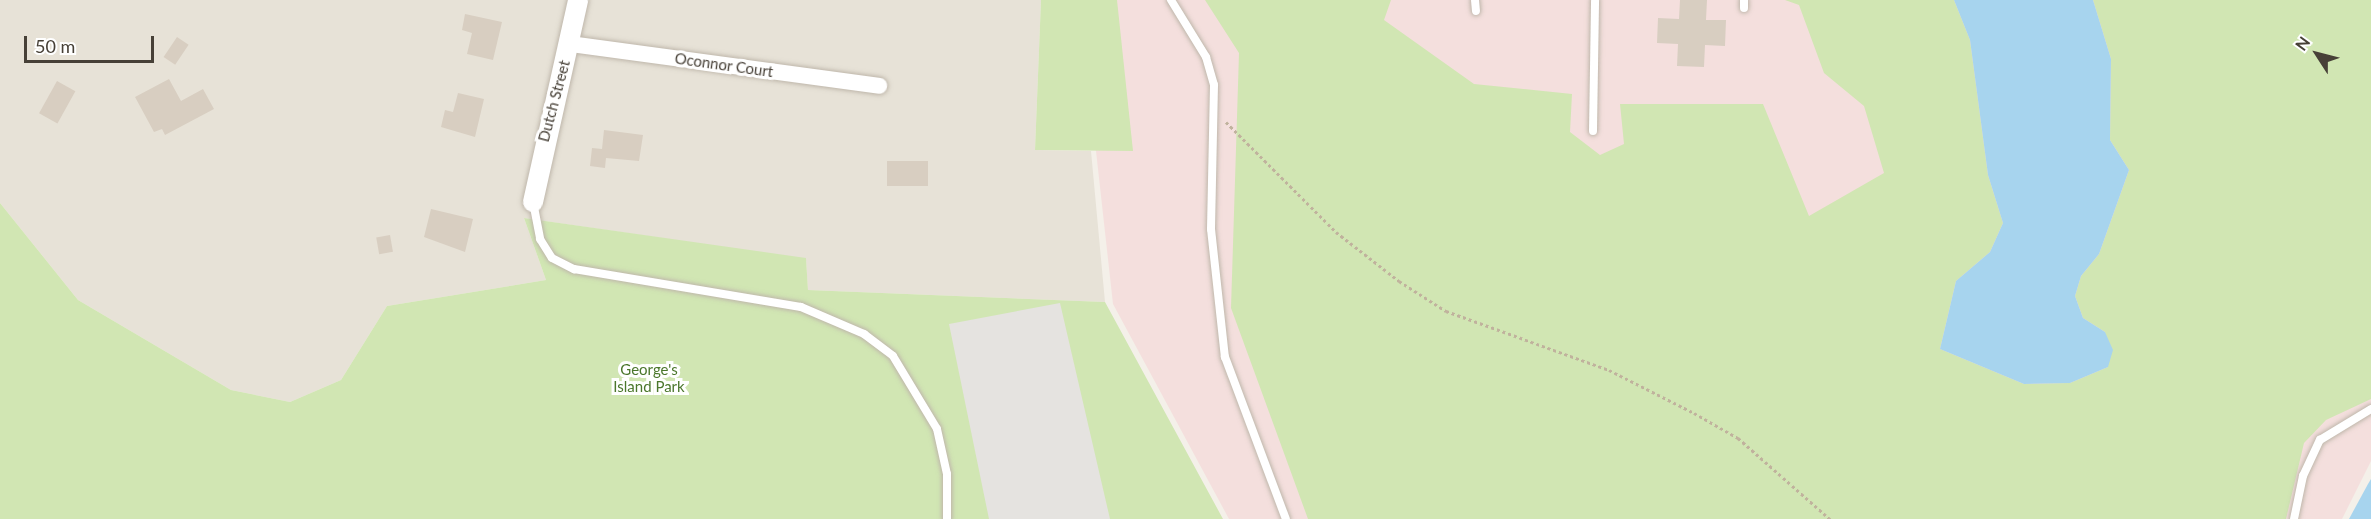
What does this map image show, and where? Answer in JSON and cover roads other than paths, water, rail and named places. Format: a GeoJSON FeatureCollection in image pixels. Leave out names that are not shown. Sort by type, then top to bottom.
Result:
{"type":"FeatureCollection","features":[{"type":"Feature","properties":{"kind":"street","name":"Dutch Street"},"geometry":{"type":"LineString","coordinates":[[533,202],[553,98],[570,44],[578,0]]}},
{"type":"Feature","properties":{"kind":"street","name":"Oconnor Court"},"geometry":{"type":"LineString","coordinates":[[570,44],[879,86]]}},
{"type":"Feature","properties":{"kind":"lane"},"geometry":{"type":"LineString","coordinates":[[1171,0],[1206,57],[1215,111],[1211,229],[1224,347],[1286,519]]}},
{"type":"Feature","properties":{"kind":"lane"},"geometry":{"type":"LineString","coordinates":[[1476,0],[1476,11]]}},
{"type":"Feature","properties":{"kind":"lane"},"geometry":{"type":"LineString","coordinates":[[1593,131],[1595,0]]}},
{"type":"Feature","properties":{"kind":"lane"},"geometry":{"type":"LineString","coordinates":[[533,202],[540,239],[552,258],[574,270],[801,307],[871,339],[916,386],[937,429],[947,474],[947,519]]}},
{"type":"Feature","properties":{"kind":"lane"},"geometry":{"type":"LineString","coordinates":[[2294,519],[2316,446],[2331,431],[2371,409]]}},
{"type":"Feature","properties":{"kind":"water"},"geometry":{"type":"Polygon","coordinates":[[[1954,0],[2093,0],[2111,59],[2110,140],[2129,170],[2099,254],[2081,276],[2075,296],[2083,318],[2105,332],[2113,350],[2108,367],[2070,383],[2024,384],[1940,349],[1956,281],[1990,252],[2003,223],[1988,175],[1970,40],[1954,0]]]}},
{"type":"Feature","properties":{"kind":"water"},"geometry":{"type":"Polygon","coordinates":[[[2371,479],[2371,519],[2349,519],[2368,484],[2371,479]]]}},
{"type":"Feature","properties":{"kind":"park label","name":"George's Island Park"},"geometry":{"type":"Point","coordinates":[649,378]}}]}
